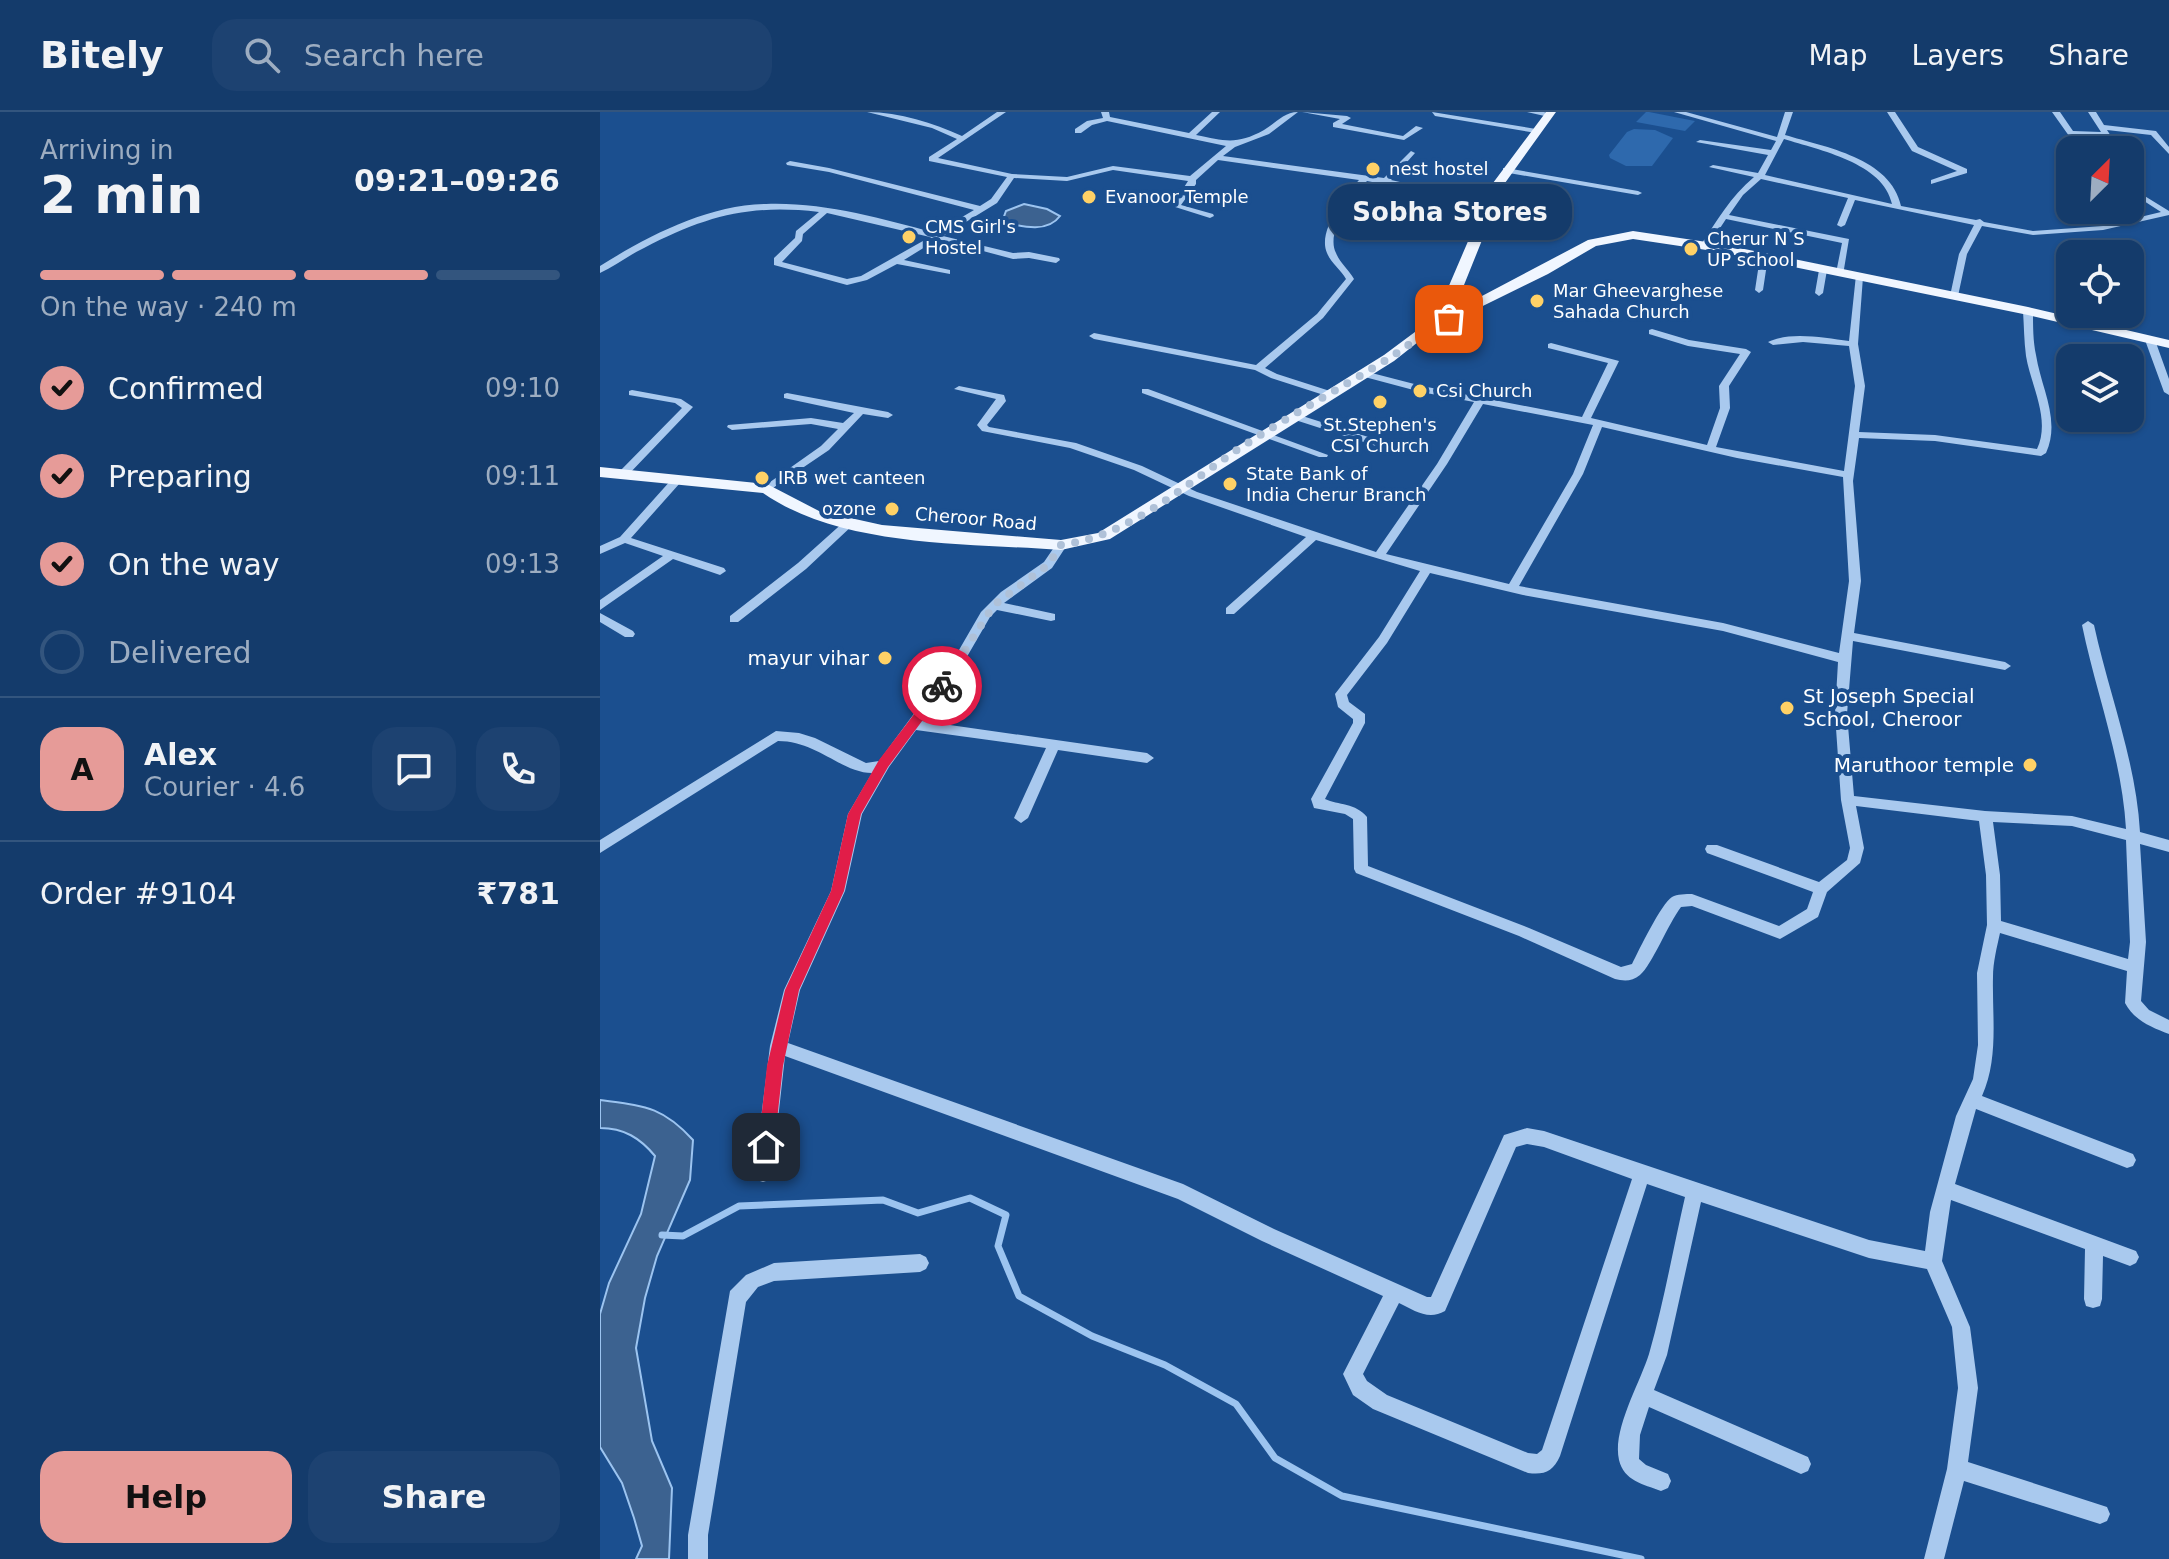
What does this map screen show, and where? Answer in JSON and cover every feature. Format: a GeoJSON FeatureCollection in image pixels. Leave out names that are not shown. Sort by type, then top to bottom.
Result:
{"type":"FeatureCollection","features":[{"type":"Feature","properties":{"kind":"main road","name":"Cheroor Road"},"geometry":{"type":"LineString","coordinates":[[600,472],[767,489],[787,503],[884,529],[1061,545],[1104,536],[1364,374],[1425,331],[1443,309],[1464,271],[1506,170],[1550,113]]}},
{"type":"Feature","properties":{"kind":"main road"},"geometry":{"type":"LineString","coordinates":[[1425,331],[1592,243],[1633,235],[1764,257],[2056,315]]}},
{"type":"Feature","properties":{"kind":"main road"},"geometry":{"type":"LineString","coordinates":[[2118,328],[2169,344]]}},
{"type":"Feature","properties":{"kind":"street"},"geometry":{"type":"LineString","coordinates":[[871,112],[934,126],[961,138]]}},
{"type":"Feature","properties":{"kind":"street"},"geometry":{"type":"LineString","coordinates":[[1002,112],[932,159],[1012,176],[1067,179],[1113,168],[1192,179]]}},
{"type":"Feature","properties":{"kind":"street"},"geometry":{"type":"LineString","coordinates":[[1191,136],[1216,112]]}},
{"type":"Feature","properties":{"kind":"street"},"geometry":{"type":"LineString","coordinates":[[1210,216],[1176,206],[1192,184],[1192,179],[1232,145],[1266,132],[1294,112]]}},
{"type":"Feature","properties":{"kind":"street"},"geometry":{"type":"LineString","coordinates":[[1306,112],[1347,118],[1336,125],[1404,138],[1419,128]]}},
{"type":"Feature","properties":{"kind":"street"},"geometry":{"type":"LineString","coordinates":[[1531,112],[1550,113]]}},
{"type":"Feature","properties":{"kind":"street"},"geometry":{"type":"LineString","coordinates":[[1678,112],[1781,138],[1860,164],[1877,174],[1891,188],[1897,208]]}},
{"type":"Feature","properties":{"kind":"street"},"geometry":{"type":"LineString","coordinates":[[1704,246],[1740,193],[1761,175],[1781,138],[1789,112]]}},
{"type":"Feature","properties":{"kind":"street"},"geometry":{"type":"LineString","coordinates":[[1891,112],[1915,149],[1964,171],[1934,182]]}},
{"type":"Feature","properties":{"kind":"street"},"geometry":{"type":"LineString","coordinates":[[2056,112],[2071,136]]}},
{"type":"Feature","properties":{"kind":"street"},"geometry":{"type":"LineString","coordinates":[[2092,112],[2107,136]]}},
{"type":"Feature","properties":{"kind":"street"},"geometry":{"type":"LineString","coordinates":[[1435,114],[1536,131]]}},
{"type":"Feature","properties":{"kind":"street"},"geometry":{"type":"LineString","coordinates":[[1078,131],[1106,115],[1232,145]]}},
{"type":"Feature","properties":{"kind":"street"},"geometry":{"type":"LineString","coordinates":[[2069,133],[2153,133],[2168,151]]}},
{"type":"Feature","properties":{"kind":"street"},"geometry":{"type":"LineString","coordinates":[[1700,142],[1773,153]]}},
{"type":"Feature","properties":{"kind":"street"},"geometry":{"type":"LineString","coordinates":[[1386,181],[1411,153]]}},
{"type":"Feature","properties":{"kind":"street"},"geometry":{"type":"LineString","coordinates":[[1216,157],[1386,181],[1490,203]]}},
{"type":"Feature","properties":{"kind":"street"},"geometry":{"type":"LineString","coordinates":[[790,163],[980,209]]}},
{"type":"Feature","properties":{"kind":"street"},"geometry":{"type":"LineString","coordinates":[[1713,167],[1761,175],[1897,208],[2050,234],[2166,216]]}},
{"type":"Feature","properties":{"kind":"street"},"geometry":{"type":"LineString","coordinates":[[1506,170],[1638,193]]}},
{"type":"Feature","properties":{"kind":"street"},"geometry":{"type":"LineString","coordinates":[[823,213],[799,233],[799,239],[778,258],[777,263],[847,282],[864,278],[896,261],[980,209],[1002,193],[1012,176]]}},
{"type":"Feature","properties":{"kind":"street"},"geometry":{"type":"LineString","coordinates":[[1258,368],[1315,322],[1337,299],[1350,279],[1329,250],[1329,242],[1343,203],[1364,179]]}},
{"type":"Feature","properties":{"kind":"street"},"geometry":{"type":"LineString","coordinates":[[1841,225],[1852,198]]}},
{"type":"Feature","properties":{"kind":"street"},"geometry":{"type":"LineString","coordinates":[[2144,200],[2166,216]]}},
{"type":"Feature","properties":{"kind":"street"},"geometry":{"type":"LineString","coordinates":[[600,270],[680,228],[729,211],[763,206],[823,213],[1013,256],[1029,255],[1056,260]]}},
{"type":"Feature","properties":{"kind":"street"},"geometry":{"type":"LineString","coordinates":[[1723,216],[1846,241],[1840,273]]}},
{"type":"Feature","properties":{"kind":"street"},"geometry":{"type":"LineString","coordinates":[[1954,296],[1963,254],[1980,221]]}},
{"type":"Feature","properties":{"kind":"street"},"geometry":{"type":"LineString","coordinates":[[1759,290],[1764,257]]}},
{"type":"Feature","properties":{"kind":"street"},"geometry":{"type":"LineString","coordinates":[[896,261],[947,272]]}},
{"type":"Feature","properties":{"kind":"street"},"geometry":{"type":"LineString","coordinates":[[1819,293],[1823,270]]}},
{"type":"Feature","properties":{"kind":"street"},"geometry":{"type":"LineString","coordinates":[[1427,569],[1383,640],[1341,694],[1343,704],[1360,717],[1359,723],[1318,799],[1324,806],[1348,809],[1360,817],[1361,869],[1524,932],[1620,974],[1630,974],[1637,969],[1677,901],[1692,900],[1780,933],[1813,913],[1821,889],[1853,863],[1857,848],[1848,800],[1840,694],[1855,581],[1849,475],[1860,386],[1853,344],[1859,277]]}},
{"type":"Feature","properties":{"kind":"street"},"geometry":{"type":"LineString","coordinates":[[1855,435],[1935,438],[2041,453],[2047,438],[2041,387],[2031,357],[2028,311]]}},
{"type":"Feature","properties":{"kind":"street"},"geometry":{"type":"LineString","coordinates":[[1652,332],[1688,343],[1746,352],[1724,386],[1725,408],[1711,448]]}},
{"type":"Feature","properties":{"kind":"street"},"geometry":{"type":"LineString","coordinates":[[1094,336],[1258,368],[1330,394]]}},
{"type":"Feature","properties":{"kind":"street"},"geometry":{"type":"LineString","coordinates":[[1773,342],[1803,339],[1853,344]]}},
{"type":"Feature","properties":{"kind":"street"},"geometry":{"type":"LineString","coordinates":[[2150,340],[2169,392]]}},
{"type":"Feature","properties":{"kind":"street"},"geometry":{"type":"LineString","coordinates":[[1551,346],[1614,361],[1585,420]]}},
{"type":"Feature","properties":{"kind":"street"},"geometry":{"type":"LineString","coordinates":[[1364,374],[1388,382],[1585,420],[1764,461],[1849,475]]}},
{"type":"Feature","properties":{"kind":"street"},"geometry":{"type":"LineString","coordinates":[[959,389],[1001,397],[983,421],[986,429],[1072,445],[1138,468],[1181,488],[1379,556],[1512,588],[1723,627],[1844,659]]}},
{"type":"Feature","properties":{"kind":"street"},"geometry":{"type":"LineString","coordinates":[[1145,391],[1323,455]]}},
{"type":"Feature","properties":{"kind":"street"},"geometry":{"type":"LineString","coordinates":[[623,474],[688,407],[678,401],[632,393]]}},
{"type":"Feature","properties":{"kind":"street"},"geometry":{"type":"LineString","coordinates":[[787,396],[888,415]]}},
{"type":"Feature","properties":{"kind":"street"},"geometry":{"type":"LineString","coordinates":[[1379,556],[1442,464],[1480,401]]}},
{"type":"Feature","properties":{"kind":"street"},"geometry":{"type":"LineString","coordinates":[[767,489],[825,448],[861,411]]}},
{"type":"Feature","properties":{"kind":"street"},"geometry":{"type":"LineString","coordinates":[[1293,416],[1380,444]]}},
{"type":"Feature","properties":{"kind":"street"},"geometry":{"type":"LineString","coordinates":[[732,427],[811,421],[846,427]]}},
{"type":"Feature","properties":{"kind":"street"},"geometry":{"type":"LineString","coordinates":[[1512,588],[1578,474],[1599,423]]}},
{"type":"Feature","properties":{"kind":"street"},"geometry":{"type":"LineString","coordinates":[[600,550],[624,539],[676,481]]}},
{"type":"Feature","properties":{"kind":"street"},"geometry":{"type":"LineString","coordinates":[[734,619],[802,566],[850,522]]}},
{"type":"Feature","properties":{"kind":"street"},"geometry":{"type":"LineString","coordinates":[[1230,611],[1314,536]]}},
{"type":"Feature","properties":{"kind":"street"},"geometry":{"type":"LineString","coordinates":[[624,539],[720,571]]}},
{"type":"Feature","properties":{"kind":"street"},"geometry":{"type":"LineString","coordinates":[[763,1174],[778,1046],[792,990],[838,891],[855,814],[884,764],[914,725],[994,605],[1048,565],[1061,545]]}},
{"type":"Feature","properties":{"kind":"street"},"geometry":{"type":"LineString","coordinates":[[600,606],[672,555]]}},
{"type":"Feature","properties":{"kind":"street"},"geometry":{"type":"LineString","coordinates":[[994,605],[1051,617]]}},
{"type":"Feature","properties":{"kind":"street"},"geometry":{"type":"LineString","coordinates":[[600,617],[629,634]]}},
{"type":"Feature","properties":{"kind":"street"},"geometry":{"type":"LineString","coordinates":[[2088,625],[2105,702],[2131,786],[2138,942],[2133,1003],[2143,1015],[2169,1027]]}},
{"type":"Feature","properties":{"kind":"street"},"geometry":{"type":"LineString","coordinates":[[1848,636],[2005,666]]}},
{"type":"Feature","properties":{"kind":"street"},"geometry":{"type":"LineString","coordinates":[[914,725],[1147,758]]}},
{"type":"Feature","properties":{"kind":"street"},"geometry":{"type":"LineString","coordinates":[[600,847],[776,736],[791,734],[864,768],[884,764]]}},
{"type":"Feature","properties":{"kind":"street"},"geometry":{"type":"LineString","coordinates":[[1021,818],[1054,745]]}},
{"type":"Feature","properties":{"kind":"street"},"geometry":{"type":"LineString","coordinates":[[1848,800],[1985,816],[2072,821],[2169,846]]}},
{"type":"Feature","properties":{"kind":"street"},"geometry":{"type":"LineString","coordinates":[[1934,1559],[1957,1469],[1968,1388],[1961,1327],[1933,1261],[1945,1189],[1964,1116],[1981,1079],[1986,1045],[1985,973],[1994,925],[1993,875],[1985,816]]}},
{"type":"Feature","properties":{"kind":"street"},"geometry":{"type":"LineString","coordinates":[[1712,849],[1821,889]]}},
{"type":"Feature","properties":{"kind":"street"},"geometry":{"type":"LineString","coordinates":[[1994,925],[2135,967]]}},
{"type":"Feature","properties":{"kind":"street"},"geometry":{"type":"LineString","coordinates":[[778,1046],[1183,1192],[1426,1306],[1438,1304],[1510,1141],[1527,1136],[1544,1139],[1869,1249],[1933,1261]]}},
{"type":"Feature","properties":{"kind":"street"},"geometry":{"type":"LineString","coordinates":[[1973,1100],[2127,1160]]}},
{"type":"Feature","properties":{"kind":"street"},"geometry":{"type":"LineString","coordinates":[[1394,1293],[1353,1374],[1360,1388],[1380,1402],[1528,1463],[1541,1465],[1550,1456],[1642,1174]]}},
{"type":"Feature","properties":{"kind":"street"},"geometry":{"type":"LineString","coordinates":[[1945,1189],[2130,1257]]}},
{"type":"Feature","properties":{"kind":"street"},"geometry":{"type":"LineString","coordinates":[[1661,1481],[1635,1470],[1628,1461],[1628,1447],[1658,1355],[1695,1192]]}},
{"type":"Feature","properties":{"kind":"street"},"geometry":{"type":"LineString","coordinates":[[2093,1299],[2094,1244]]}},
{"type":"Feature","properties":{"kind":"street"},"geometry":{"type":"LineString","coordinates":[[698,1559],[698,1535],[737,1298],[752,1281],[774,1272],[920,1263]]}},
{"type":"Feature","properties":{"kind":"street"},"geometry":{"type":"LineString","coordinates":[[1643,1395],[1801,1464]]}},
{"type":"Feature","properties":{"kind":"street"},"geometry":{"type":"LineString","coordinates":[[1957,1469],[2100,1514]]}},
{"type":"Feature","properties":{"kind":"shaded area"},"geometry":{"type":"Polygon","coordinates":[[[1646,112],[1695,121],[1685,131],[1636,122],[1646,112]]]}},
{"type":"Feature","properties":{"kind":"shaded area"},"geometry":{"type":"Polygon","coordinates":[[[1634,129],[1655,130],[1673,138],[1652,166],[1626,166],[1610,158],[1609,155],[1627,132],[1634,129]]]}},
{"type":"Feature","properties":{"kind":"shaded area"},"geometry":{"type":"Polygon","coordinates":[[[1024,204],[1047,209],[1060,216],[1055,222],[1041,227],[1002,222],[1006,211],[1024,204]]]}},
{"type":"Feature","properties":{"kind":"shaded area"},"geometry":{"type":"Polygon","coordinates":[[[600,1100],[629,1104],[662,1114],[693,1140],[690,1180],[657,1256],[636,1348],[652,1441],[672,1488],[669,1559],[636,1559],[642,1546],[634,1518],[622,1483],[600,1447],[600,1314],[609,1283],[641,1214],[655,1156],[631,1135],[600,1128],[600,1100]]]}},
{"type":"Feature","properties":{"kind":"waterway"},"geometry":{"type":"LineString","coordinates":[[662,1235],[683,1236],[739,1206],[883,1200],[918,1213],[970,1198],[1006,1215],[998,1246],[1019,1296],[1092,1336],[1165,1365],[1236,1404],[1275,1458],[1342,1496],[1641,1559]]}},
{"type":"Feature","properties":{"kind":"way so far"},"geometry":{"type":"LineString","coordinates":[[942,686],[985,615],[1005,595],[1048,565],[1061,545],[1086,542],[1120,527],[1242,447],[1389,358],[1425,331],[1449,319]]}},
{"type":"Feature","properties":{"kind":"place","name":"nest hostel"},"geometry":{"type":"Point","coordinates":[1373,169]}},
{"type":"Feature","properties":{"kind":"place","name":"Evanoor Temple"},"geometry":{"type":"Point","coordinates":[1089,197]}},
{"type":"Feature","properties":{"kind":"place","name":"CMS Girl's Hostel"},"geometry":{"type":"Point","coordinates":[909,237]}},
{"type":"Feature","properties":{"kind":"place","name":"Cherur N S UP school"},"geometry":{"type":"Point","coordinates":[1691,249]}},
{"type":"Feature","properties":{"kind":"place","name":"Mar Gheevarghese Sahada Church"},"geometry":{"type":"Point","coordinates":[1537,301]}},
{"type":"Feature","properties":{"kind":"place","name":"Sobha Stores"},"geometry":{"type":"Point","coordinates":[1449,319]}},
{"type":"Feature","properties":{"kind":"place","name":"Csi Church"},"geometry":{"type":"Point","coordinates":[1420,391]}},
{"type":"Feature","properties":{"kind":"place","name":"St.Stephen's CSI Church"},"geometry":{"type":"Point","coordinates":[1380,402]}},
{"type":"Feature","properties":{"kind":"place","name":"IRB wet canteen"},"geometry":{"type":"Point","coordinates":[762,478]}},
{"type":"Feature","properties":{"kind":"place","name":"State Bank of India Cherur Branch"},"geometry":{"type":"Point","coordinates":[1230,484]}},
{"type":"Feature","properties":{"kind":"place","name":"ozone"},"geometry":{"type":"Point","coordinates":[892,509]}},
{"type":"Feature","properties":{"kind":"place","name":"mayur vihar"},"geometry":{"type":"Point","coordinates":[885,658]}},
{"type":"Feature","properties":{"kind":"place","name":"St Joseph Special School, Cheroor"},"geometry":{"type":"Point","coordinates":[1787,708]}},
{"type":"Feature","properties":{"kind":"place","name":"Maruthoor temple"},"geometry":{"type":"Point","coordinates":[2030,765]}},
{"type":"Feature","properties":{"kind":"route"},"geometry":{"type":"LineString","coordinates":[[766,1147],[778,1046],[792,990],[838,891],[855,814],[884,764],[942,686]]}}]}
